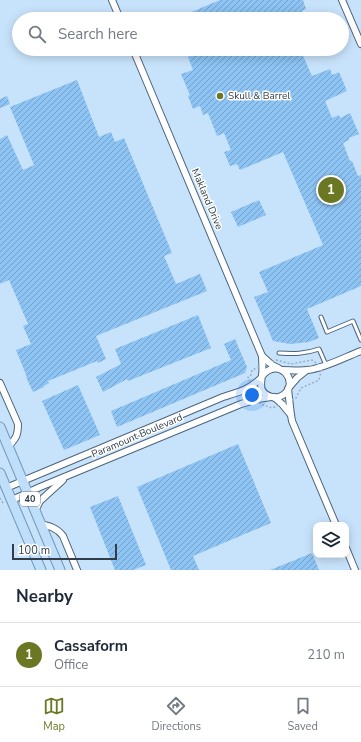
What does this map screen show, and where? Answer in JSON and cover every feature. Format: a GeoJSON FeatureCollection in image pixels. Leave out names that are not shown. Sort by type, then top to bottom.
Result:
{"type":"FeatureCollection","features":[{"type":"Feature","properties":{"kind":"main road","name":"40"},"geometry":{"type":"LineString","coordinates":[[0,427],[60,570]]}},
{"type":"Feature","properties":{"kind":"main road","name":"40"},"geometry":{"type":"LineString","coordinates":[[0,473],[42,570]]}},
{"type":"Feature","properties":{"kind":"street"},"geometry":{"type":"LineString","coordinates":[[112,0],[117,12]]}},
{"type":"Feature","properties":{"kind":"street"},"geometry":{"type":"LineString","coordinates":[[342,0],[347,12]]}},
{"type":"Feature","properties":{"kind":"street"},"geometry":{"type":"LineString","coordinates":[[349,16],[361,44]]}},
{"type":"Feature","properties":{"kind":"street","name":"Makland Drive"},"geometry":{"type":"LineString","coordinates":[[135,56],[262,356],[262,377]]}},
{"type":"Feature","properties":{"kind":"street"},"geometry":{"type":"LineString","coordinates":[[291,415],[282,404],[263,392],[261,388],[260,383],[262,377],[269,369],[307,370],[326,365],[361,351]]}},
{"type":"Feature","properties":{"kind":"street","name":"Makland Drive"},"geometry":{"type":"LineString","coordinates":[[262,356],[272,365],[280,369]]}},
{"type":"Feature","properties":{"kind":"street"},"geometry":{"type":"LineString","coordinates":[[280,369],[289,377],[292,421],[335,522]]}},
{"type":"Feature","properties":{"kind":"street"},"geometry":{"type":"LineString","coordinates":[[273,397],[278,397],[286,393],[297,378],[307,370]]}},
{"type":"Feature","properties":{"kind":"street","name":"Paramount Boulevard"},"geometry":{"type":"LineString","coordinates":[[6,488],[223,397],[239,393],[252,386],[262,377]]}},
{"type":"Feature","properties":{"kind":"street"},"geometry":{"type":"LineString","coordinates":[[0,383],[18,424],[16,439],[8,448]]}},
{"type":"Feature","properties":{"kind":"street","name":"Paramount Boulevard"},"geometry":{"type":"LineString","coordinates":[[12,500],[241,404],[258,399],[273,397]]}},
{"type":"Feature","properties":{"kind":"street"},"geometry":{"type":"LineString","coordinates":[[35,511],[40,500],[67,476]]}},
{"type":"Feature","properties":{"kind":"street"},"geometry":{"type":"LineString","coordinates":[[40,524],[55,528],[60,532],[77,570]]}},
{"type":"Feature","properties":{"kind":"street"},"geometry":{"type":"LineString","coordinates":[[349,555],[355,570]]}},
{"type":"Feature","properties":{"kind":"lane"},"geometry":{"type":"LineString","coordinates":[[321,317],[328,332],[353,321],[361,340]]}},
{"type":"Feature","properties":{"kind":"lane"},"geometry":{"type":"LineString","coordinates":[[279,353],[310,353],[320,349],[326,365]]}},
{"type":"Feature","properties":{"kind":"building"},"geometry":{"type":"Polygon","coordinates":[[[220,0],[303,0],[306,9],[302,12],[192,12],[220,0]]]}},
{"type":"Feature","properties":{"kind":"building"},"geometry":{"type":"Polygon","coordinates":[[[303,56],[312,76],[330,69],[332,75],[339,72],[347,91],[325,101],[332,118],[339,115],[340,118],[350,113],[359,134],[349,138],[349,140],[343,143],[358,176],[361,175],[361,286],[307,309],[319,338],[309,342],[290,344],[273,341],[254,297],[268,292],[259,272],[323,245],[283,152],[240,170],[237,164],[230,166],[224,152],[231,150],[224,133],[217,136],[208,113],[203,115],[200,106],[193,109],[188,96],[190,95],[181,74],[193,70],[188,57],[303,56]]]}},
{"type":"Feature","properties":{"kind":"building"},"geometry":{"type":"Polygon","coordinates":[[[77,80],[99,137],[111,132],[115,142],[124,138],[172,253],[164,256],[176,284],[200,274],[207,291],[96,336],[106,359],[98,363],[97,361],[48,381],[49,383],[44,387],[33,392],[16,350],[31,344],[23,326],[28,324],[9,280],[0,284],[0,139],[7,135],[23,170],[34,165],[10,107],[77,80]]]}},
{"type":"Feature","properties":{"kind":"building"},"geometry":{"type":"Polygon","coordinates":[[[7,96],[10,104],[0,108],[0,99],[7,96]]]}},
{"type":"Feature","properties":{"kind":"building"},"geometry":{"type":"Polygon","coordinates":[[[259,200],[266,215],[238,227],[231,212],[259,200]]]}},
{"type":"Feature","properties":{"kind":"building"},"geometry":{"type":"Polygon","coordinates":[[[198,315],[211,348],[128,381],[127,379],[103,392],[96,377],[121,364],[115,349],[198,315]]]}},
{"type":"Feature","properties":{"kind":"building"},"geometry":{"type":"Polygon","coordinates":[[[235,339],[247,367],[245,373],[117,427],[111,411],[231,360],[224,344],[235,339]]]}},
{"type":"Feature","properties":{"kind":"building"},"geometry":{"type":"Polygon","coordinates":[[[78,385],[100,435],[64,450],[42,401],[78,385]]]}},
{"type":"Feature","properties":{"kind":"building"},"geometry":{"type":"Polygon","coordinates":[[[238,444],[271,523],[193,556],[199,570],[171,570],[137,487],[238,444]]]}},
{"type":"Feature","properties":{"kind":"building"},"geometry":{"type":"Polygon","coordinates":[[[118,496],[146,565],[133,570],[115,570],[90,507],[118,496]]]}},
{"type":"Feature","properties":{"kind":"building"},"geometry":{"type":"Polygon","coordinates":[[[312,553],[319,570],[270,570],[312,553]]]}},
{"type":"Feature","properties":{"kind":"place","name":"Skull & Barrel"},"geometry":{"type":"Point","coordinates":[220,96]}},
{"type":"Feature","properties":{"kind":"place","name":"Cassaform"},"geometry":{"type":"Point","coordinates":[331,190]}}]}
